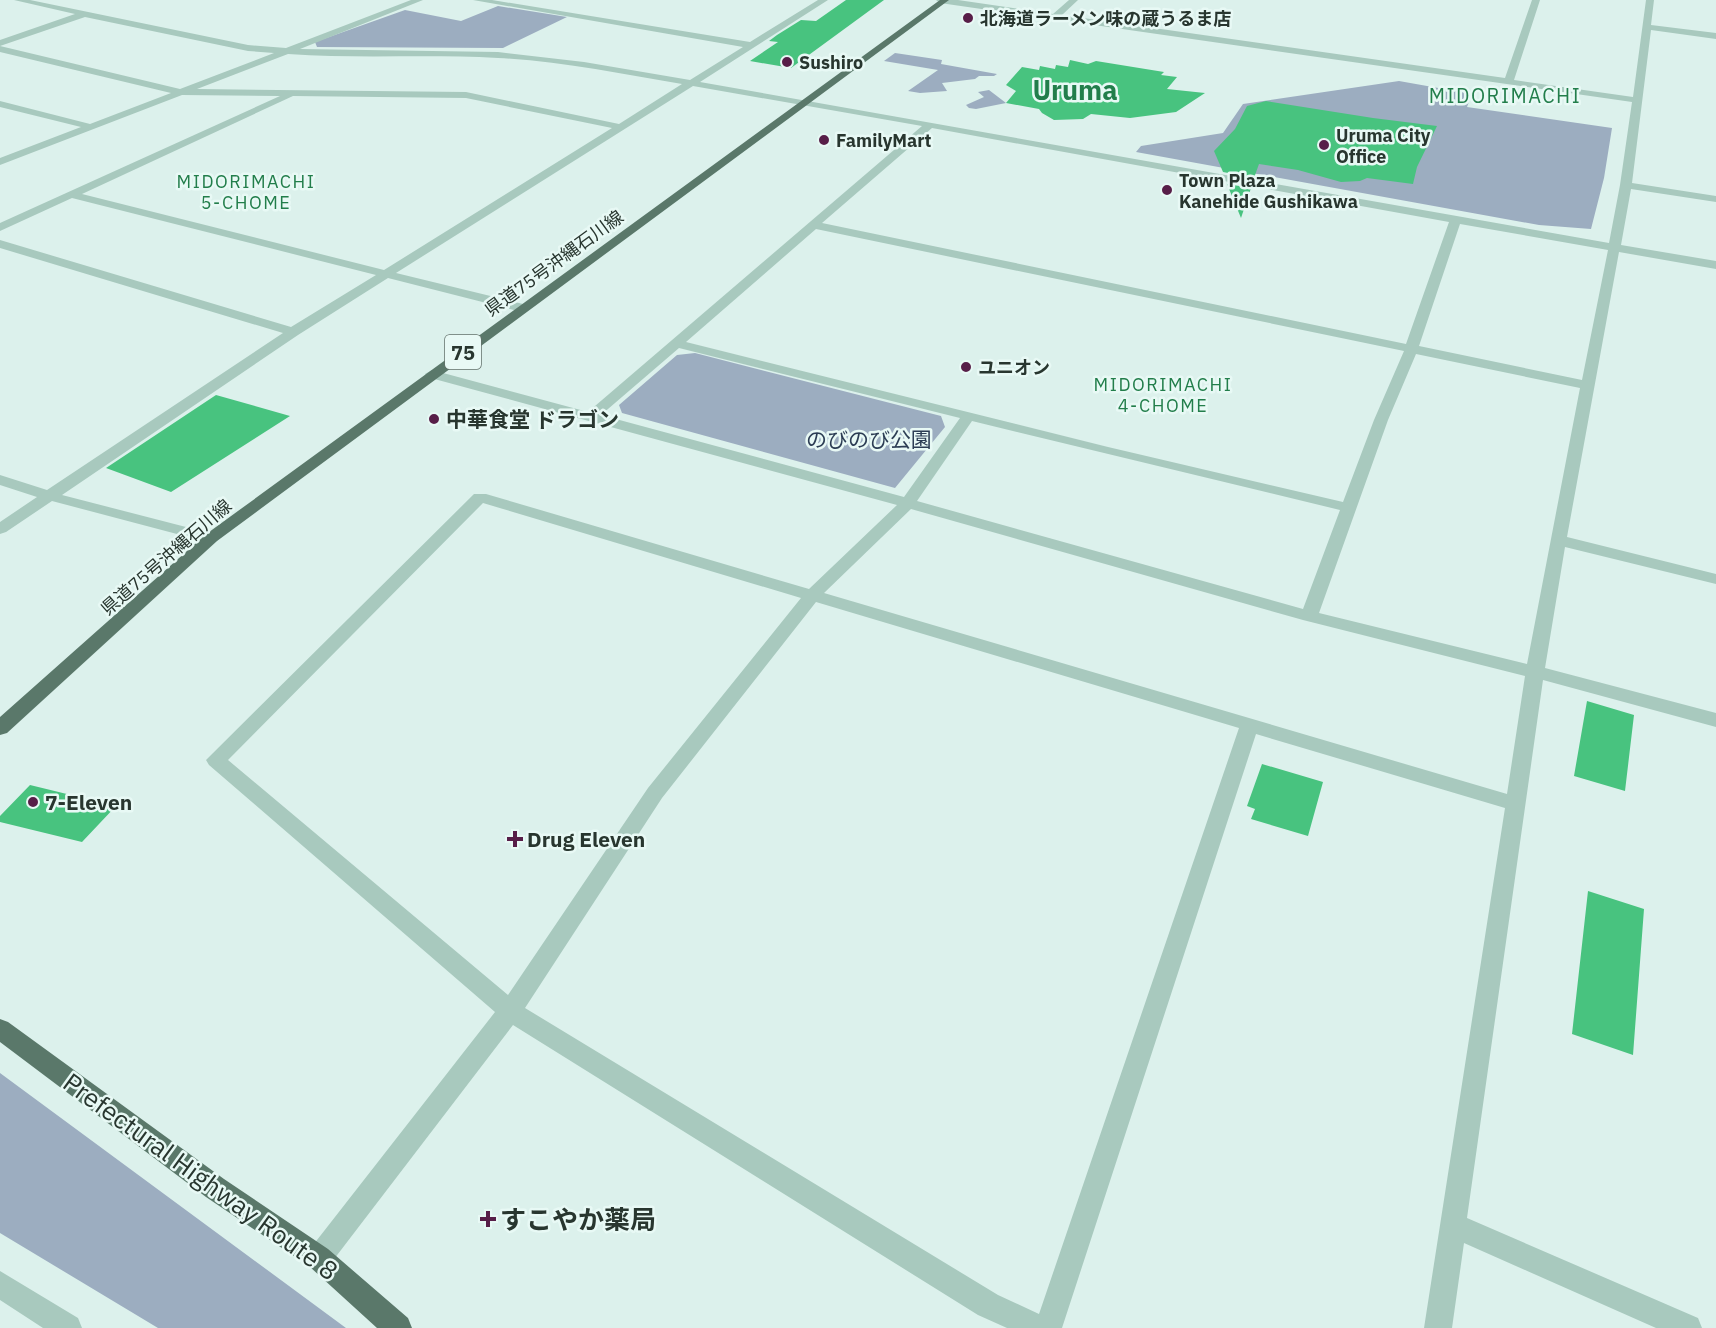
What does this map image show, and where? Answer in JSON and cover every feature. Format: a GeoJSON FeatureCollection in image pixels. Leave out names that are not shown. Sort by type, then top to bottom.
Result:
{"type":"FeatureCollection","features":[{"type":"Feature","properties":{"kind":"main road","name":"県道75号沖縄石川線"},"geometry":{"type":"LineString","coordinates":[[0,728],[211,538],[943,0]]}},
{"type":"Feature","properties":{"kind":"main road","name":"Prefectural Highway Route 8"},"geometry":{"type":"LineString","coordinates":[[0,1029],[215,1188],[319,1258],[398,1328]]}},
{"type":"Feature","properties":{"kind":"street"},"geometry":{"type":"LineString","coordinates":[[18,0],[215,43],[281,52],[498,55],[562,62],[930,124],[1716,265]]}},
{"type":"Feature","properties":{"kind":"street"},"geometry":{"type":"LineString","coordinates":[[0,162],[88,126],[419,0]]}},
{"type":"Feature","properties":{"kind":"street"},"geometry":{"type":"LineString","coordinates":[[477,0],[749,45]]}},
{"type":"Feature","properties":{"kind":"street"},"geometry":{"type":"LineString","coordinates":[[0,529],[293,332],[824,0]]}},
{"type":"Feature","properties":{"kind":"street"},"geometry":{"type":"LineString","coordinates":[[943,0],[1636,100]]}},
{"type":"Feature","properties":{"kind":"street"},"geometry":{"type":"LineString","coordinates":[[1056,16],[1074,0]]}},
{"type":"Feature","properties":{"kind":"street"},"geometry":{"type":"LineString","coordinates":[[1508,82],[1536,0]]}},
{"type":"Feature","properties":{"kind":"street"},"geometry":{"type":"LineString","coordinates":[[1438,1328],[1455,1226],[1535,672],[1626,185],[1650,0]]}},
{"type":"Feature","properties":{"kind":"street"},"geometry":{"type":"LineString","coordinates":[[0,43],[84,14]]}},
{"type":"Feature","properties":{"kind":"street"},"geometry":{"type":"LineString","coordinates":[[1646,27],[1716,36]]}},
{"type":"Feature","properties":{"kind":"street"},"geometry":{"type":"LineString","coordinates":[[0,49],[181,92],[466,95],[621,127]]}},
{"type":"Feature","properties":{"kind":"street"},"geometry":{"type":"LineString","coordinates":[[0,227],[293,94]]}},
{"type":"Feature","properties":{"kind":"street"},"geometry":{"type":"LineString","coordinates":[[0,104],[88,126]]}},
{"type":"Feature","properties":{"kind":"street"},"geometry":{"type":"LineString","coordinates":[[592,416],[930,124]]}},
{"type":"Feature","properties":{"kind":"street"},"geometry":{"type":"LineString","coordinates":[[1626,185],[1716,199]]}},
{"type":"Feature","properties":{"kind":"street"},"geometry":{"type":"LineString","coordinates":[[73,195],[522,308]]}},
{"type":"Feature","properties":{"kind":"street"},"geometry":{"type":"LineString","coordinates":[[1309,616],[1381,420],[1412,347],[1456,220]]}},
{"type":"Feature","properties":{"kind":"street"},"geometry":{"type":"LineString","coordinates":[[815,225],[1587,385]]}},
{"type":"Feature","properties":{"kind":"street"},"geometry":{"type":"LineString","coordinates":[[0,244],[293,332]]}},
{"type":"Feature","properties":{"kind":"street"},"geometry":{"type":"LineString","coordinates":[[676,344],[1350,508]]}},
{"type":"Feature","properties":{"kind":"street"},"geometry":{"type":"LineString","coordinates":[[432,374],[908,503],[1309,616],[1716,720]]}},
{"type":"Feature","properties":{"kind":"street"},"geometry":{"type":"LineString","coordinates":[[319,1258],[510,1011],[655,793],[813,594],[908,503],[969,416]]}},
{"type":"Feature","properties":{"kind":"street"},"geometry":{"type":"LineString","coordinates":[[0,480],[49,496],[211,538]]}},
{"type":"Feature","properties":{"kind":"street"},"geometry":{"type":"LineString","coordinates":[[1038,1328],[988,1305],[510,1011],[216,760],[480,497],[1517,804]]}},
{"type":"Feature","properties":{"kind":"street"},"geometry":{"type":"LineString","coordinates":[[1558,540],[1716,579]]}},
{"type":"Feature","properties":{"kind":"street"},"geometry":{"type":"LineString","coordinates":[[1048,1328],[1249,726]]}},
{"type":"Feature","properties":{"kind":"street"},"geometry":{"type":"LineString","coordinates":[[1455,1226],[1688,1328]]}},
{"type":"Feature","properties":{"kind":"street"},"geometry":{"type":"LineString","coordinates":[[0,1284],[68,1328]]}},
{"type":"Feature","properties":{"kind":"green space"},"geometry":{"type":"Polygon","coordinates":[[[498,6],[567,17],[503,48],[317,47],[315,42],[405,10],[461,21],[498,6]]]}},
{"type":"Feature","properties":{"kind":"green space"},"geometry":{"type":"Polygon","coordinates":[[[895,53],[942,60],[941,64],[997,74],[942,83],[947,91],[920,93],[908,91],[938,70],[884,61],[895,53]]]}},
{"type":"Feature","properties":{"kind":"green space"},"geometry":{"type":"Polygon","coordinates":[[[1399,81],[1472,94],[1467,107],[1612,128],[1604,178],[1591,229],[1539,225],[1136,152],[1141,146],[1223,133],[1243,104],[1399,81]]]}},
{"type":"Feature","properties":{"kind":"green space"},"geometry":{"type":"Polygon","coordinates":[[[989,90],[1006,103],[976,109],[966,105],[984,97],[978,92],[989,90]]]}},
{"type":"Feature","properties":{"kind":"green space","name":"のびのび公園"},"geometry":{"type":"Polygon","coordinates":[[[695,353],[941,416],[945,427],[895,488],[622,413],[619,405],[677,355],[695,353]]]}},
{"type":"Feature","properties":{"kind":"green space"},"geometry":{"type":"Polygon","coordinates":[[[0,1073],[346,1328],[158,1328],[0,1233],[0,1073]]]}},
{"type":"Feature","properties":{"kind":"building"},"geometry":{"type":"Polygon","coordinates":[[[846,0],[884,0],[791,68],[750,61],[778,42],[769,41],[777,35],[801,20],[816,21],[846,0]]]}},
{"type":"Feature","properties":{"kind":"building"},"geometry":{"type":"Polygon","coordinates":[[[1070,60],[1088,64],[1096,61],[1164,72],[1161,75],[1177,77],[1167,89],[1205,93],[1176,112],[1130,118],[1091,114],[1083,119],[1054,120],[1039,109],[1006,103],[1016,91],[1006,85],[1022,67],[1039,70],[1040,66],[1055,69],[1056,65],[1068,67],[1070,60]]]}},
{"type":"Feature","properties":{"kind":"building","name":"Uruma City Office"},"geometry":{"type":"Polygon","coordinates":[[[1266,101],[1437,126],[1417,167],[1413,184],[1367,178],[1360,181],[1341,182],[1298,170],[1259,164],[1254,178],[1223,172],[1214,151],[1235,129],[1247,106],[1266,101]]]}},
{"type":"Feature","properties":{"kind":"building"},"geometry":{"type":"Polygon","coordinates":[[[1227,184],[1251,188],[1241,218],[1227,184]]]}},
{"type":"Feature","properties":{"kind":"building"},"geometry":{"type":"Polygon","coordinates":[[[216,395],[290,416],[171,492],[106,468],[216,395]]]}},
{"type":"Feature","properties":{"kind":"building"},"geometry":{"type":"Polygon","coordinates":[[[1587,701],[1634,715],[1625,791],[1574,776],[1587,701]]]}},
{"type":"Feature","properties":{"kind":"building"},"geometry":{"type":"Polygon","coordinates":[[[1262,764],[1323,782],[1308,836],[1251,819],[1255,809],[1247,806],[1262,764]]]}},
{"type":"Feature","properties":{"kind":"building"},"geometry":{"type":"Polygon","coordinates":[[[30,785],[116,806],[82,842],[0,822],[0,816],[30,785]]]}},
{"type":"Feature","properties":{"kind":"building"},"geometry":{"type":"Polygon","coordinates":[[[1588,891],[1644,909],[1633,1055],[1572,1034],[1588,891]]]}},
{"type":"Feature","properties":{"kind":"place","name":"北海道ラーメン味の蔵うるま店"},"geometry":{"type":"Point","coordinates":[968,18]}},
{"type":"Feature","properties":{"kind":"place","name":"Sushiro"},"geometry":{"type":"Point","coordinates":[787,62]}},
{"type":"Feature","properties":{"kind":"place","name":"FamilyMart"},"geometry":{"type":"Point","coordinates":[824,140]}},
{"type":"Feature","properties":{"kind":"place","name":"Uruma City Office"},"geometry":{"type":"Point","coordinates":[1324,145]}},
{"type":"Feature","properties":{"kind":"place","name":"Town Plaza Kanehide Gushikawa"},"geometry":{"type":"Point","coordinates":[1167,190]}},
{"type":"Feature","properties":{"kind":"place","name":"ユニオン"},"geometry":{"type":"Point","coordinates":[966,367]}},
{"type":"Feature","properties":{"kind":"place","name":"中華食堂 ドラゴン"},"geometry":{"type":"Point","coordinates":[434,419]}},
{"type":"Feature","properties":{"kind":"place","name":"7-Eleven"},"geometry":{"type":"Point","coordinates":[33,802]}},
{"type":"Feature","properties":{"kind":"place","name":"Drug Eleven"},"geometry":{"type":"Point","coordinates":[515,839]}},
{"type":"Feature","properties":{"kind":"place","name":"すこやか薬局"},"geometry":{"type":"Point","coordinates":[488,1219]}},
{"type":"Feature","properties":{"kind":"district","name":"Uruma"},"geometry":{"type":"Point","coordinates":[1075,89]}},
{"type":"Feature","properties":{"kind":"district","name":"MIDORIMACHI"},"geometry":{"type":"Point","coordinates":[1505,95]}},
{"type":"Feature","properties":{"kind":"district","name":"MIDORIMACHI 5-CHOME"},"geometry":{"type":"Point","coordinates":[246,192]}},
{"type":"Feature","properties":{"kind":"district","name":"MIDORIMACHI 4-CHOME"},"geometry":{"type":"Point","coordinates":[1163,394]}}]}
